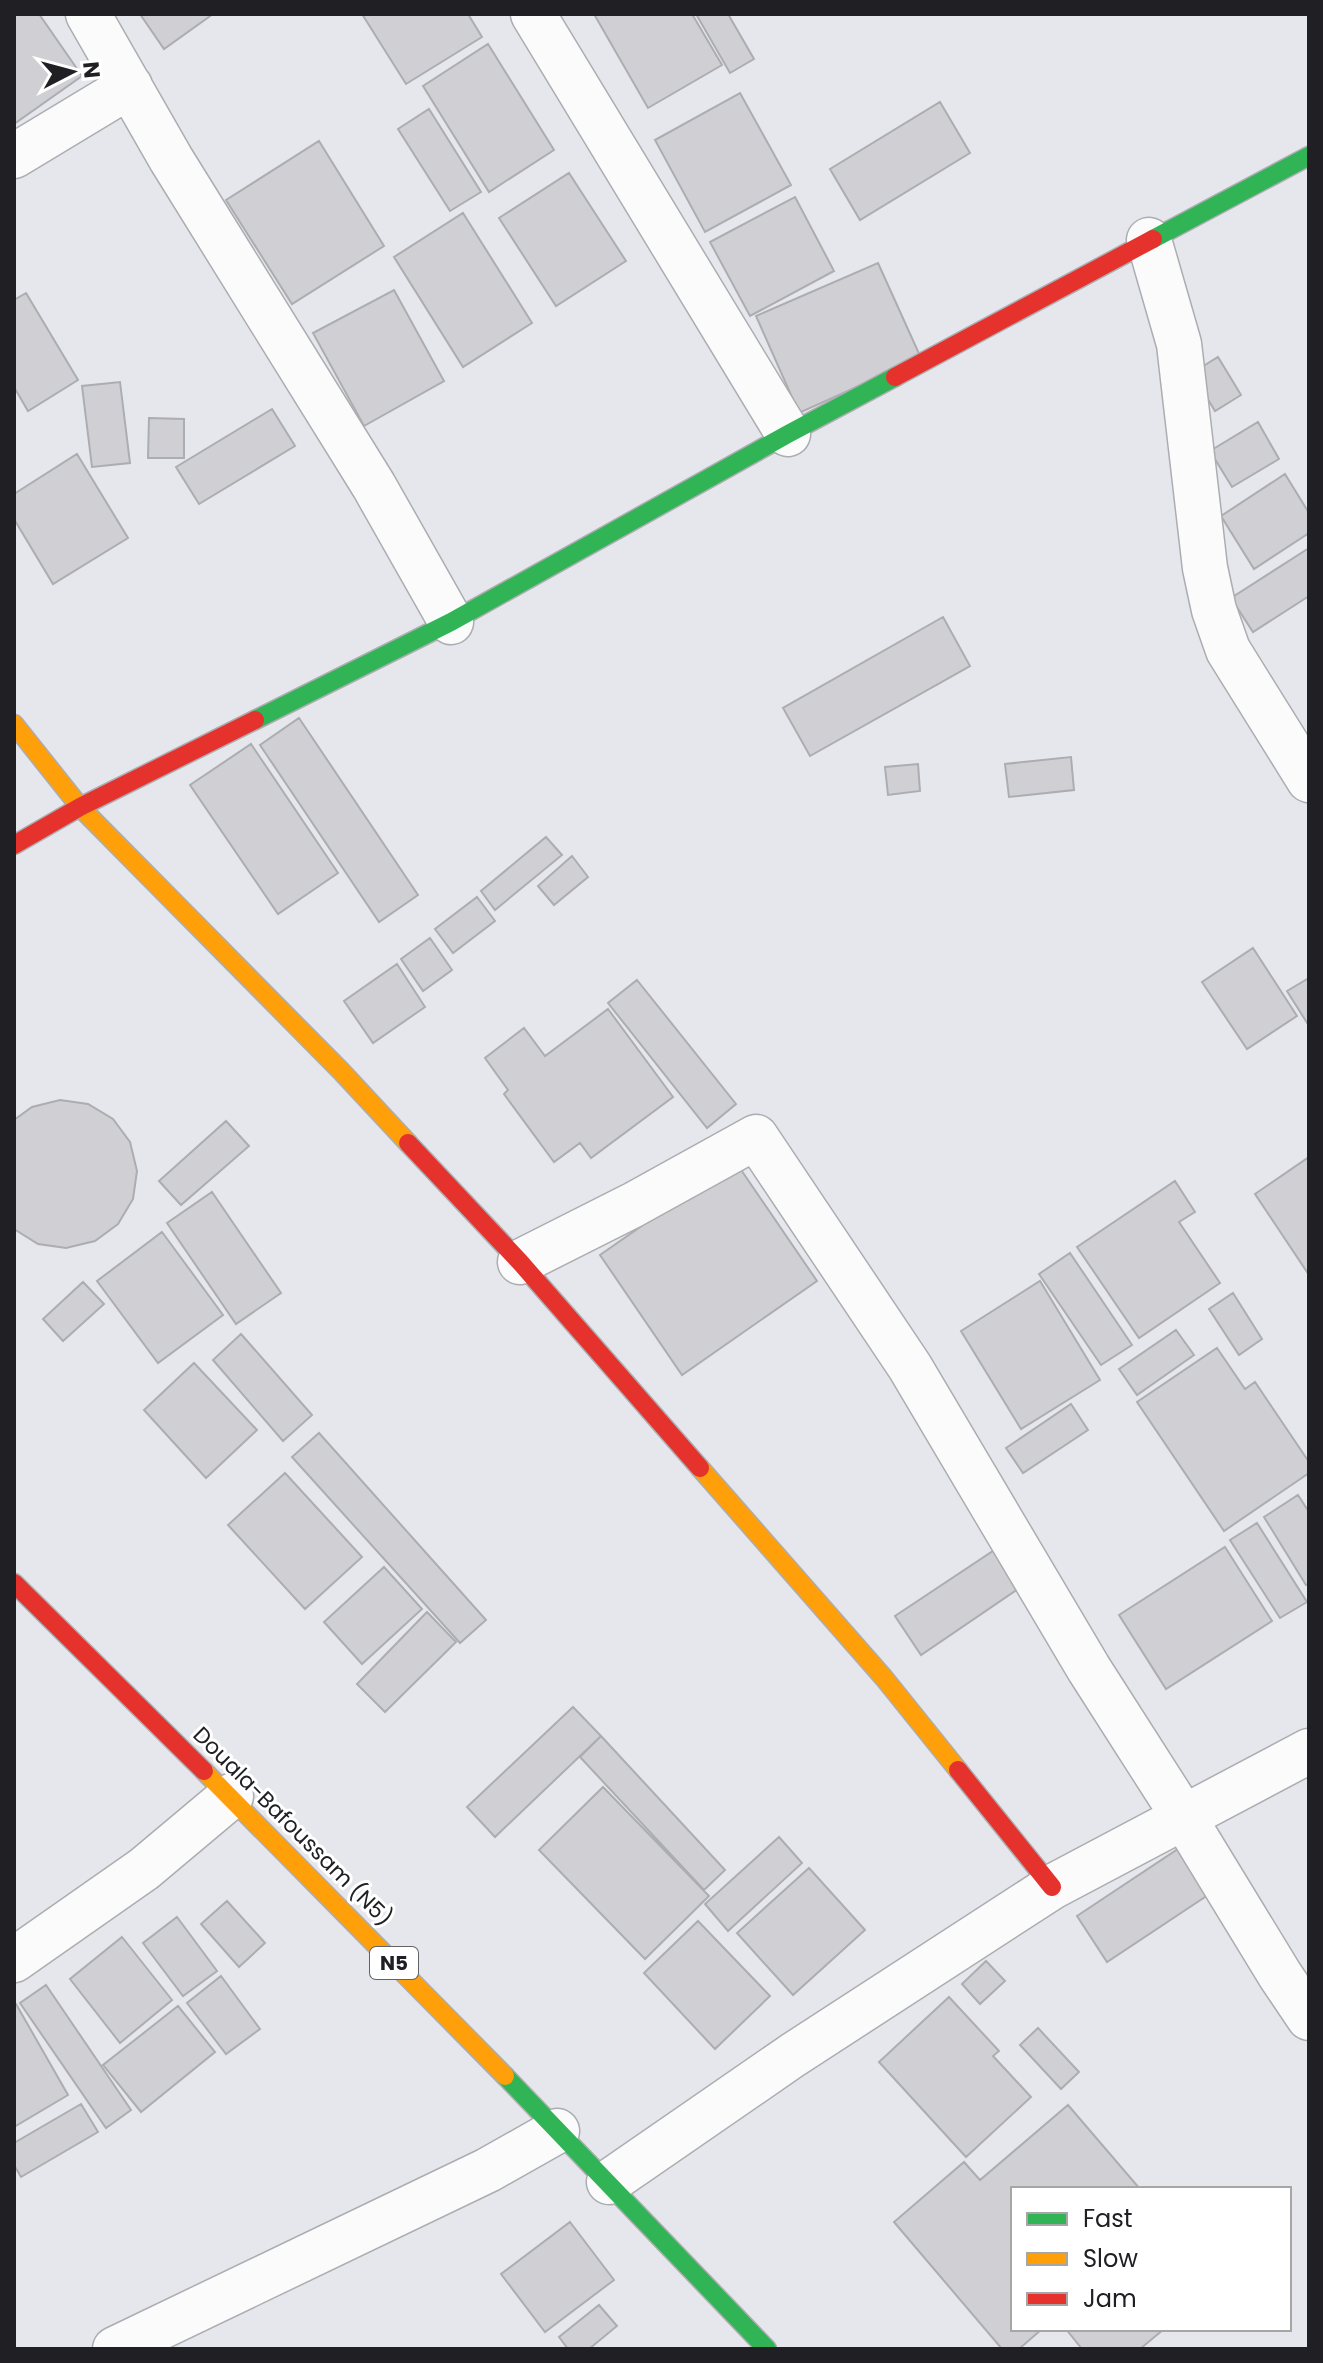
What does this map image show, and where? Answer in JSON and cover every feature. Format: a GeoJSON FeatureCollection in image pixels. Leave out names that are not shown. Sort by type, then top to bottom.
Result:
{"type":"FeatureCollection","features":[{"type":"Feature","properties":{"kind":"main road"},"geometry":{"type":"LineString","coordinates":[[14,845],[80,807],[451,622],[788,434],[1309,156]]}},
{"type":"Feature","properties":{"kind":"main road"},"geometry":{"type":"LineString","coordinates":[[14,724],[80,807],[330,1060],[520,1262],[884,1678],[1052,1887]]}},
{"type":"Feature","properties":{"kind":"main road","name":"Douala-Bafoussam (N5)"},"geometry":{"type":"LineString","coordinates":[[14,1583],[231,1796],[609,2182],[767,2349]]}},
{"type":"Feature","properties":{"kind":"street"},"geometry":{"type":"LineString","coordinates":[[88,14],[171,159],[374,486],[451,622]]}},
{"type":"Feature","properties":{"kind":"street"},"geometry":{"type":"LineString","coordinates":[[533,14],[788,434]]}},
{"type":"Feature","properties":{"kind":"street"},"geometry":{"type":"LineString","coordinates":[[14,156],[130,86]]}},
{"type":"Feature","properties":{"kind":"street"},"geometry":{"type":"LineString","coordinates":[[1149,240],[1179,344],[1205,568],[1214,610],[1228,650],[1309,780]]}},
{"type":"Feature","properties":{"kind":"street"},"geometry":{"type":"LineString","coordinates":[[520,1262],[633,1205],[756,1137],[910,1367],[1089,1669],[1309,2018]]}},
{"type":"Feature","properties":{"kind":"street"},"geometry":{"type":"LineString","coordinates":[[609,2182],[793,2055],[1052,1887],[1309,1751]]}},
{"type":"Feature","properties":{"kind":"street"},"geometry":{"type":"LineString","coordinates":[[14,1960],[144,1869],[231,1796]]}},
{"type":"Feature","properties":{"kind":"street"},"geometry":{"type":"LineString","coordinates":[[115,2349],[488,2170],[557,2131]]}},
{"type":"Feature","properties":{"kind":"building"},"geometry":{"type":"Polygon","coordinates":[[[14,14],[39,14],[82,76],[14,124],[14,14]]]}},
{"type":"Feature","properties":{"kind":"building"},"geometry":{"type":"Polygon","coordinates":[[[140,14],[213,14],[164,49],[140,14]]]}},
{"type":"Feature","properties":{"kind":"building"},"geometry":{"type":"Polygon","coordinates":[[[362,14],[468,14],[482,37],[406,84],[362,14]]]}},
{"type":"Feature","properties":{"kind":"building"},"geometry":{"type":"Polygon","coordinates":[[[594,14],[692,14],[722,65],[648,108],[594,14]]]}},
{"type":"Feature","properties":{"kind":"building"},"geometry":{"type":"Polygon","coordinates":[[[696,14],[728,14],[754,59],[730,73],[696,14]]]}},
{"type":"Feature","properties":{"kind":"building"},"geometry":{"type":"Polygon","coordinates":[[[488,44],[554,150],[489,192],[423,86],[488,44]]]}},
{"type":"Feature","properties":{"kind":"building"},"geometry":{"type":"Polygon","coordinates":[[[740,93],[791,185],[705,232],[655,140],[740,93]]]}},
{"type":"Feature","properties":{"kind":"building"},"geometry":{"type":"Polygon","coordinates":[[[940,102],[970,153],[860,220],[830,169],[940,102]]]}},
{"type":"Feature","properties":{"kind":"building"},"geometry":{"type":"Polygon","coordinates":[[[429,109],[481,192],[450,211],[398,129],[429,109]]]}},
{"type":"Feature","properties":{"kind":"building"},"geometry":{"type":"Polygon","coordinates":[[[319,141],[384,246],[292,304],[226,200],[319,141]]]}},
{"type":"Feature","properties":{"kind":"building"},"geometry":{"type":"Polygon","coordinates":[[[569,173],[626,261],[556,306],[499,218],[569,173]]]}},
{"type":"Feature","properties":{"kind":"building"},"geometry":{"type":"Polygon","coordinates":[[[795,197],[834,271],[750,316],[710,242],[795,197]]]}},
{"type":"Feature","properties":{"kind":"building"},"geometry":{"type":"Polygon","coordinates":[[[463,213],[532,323],[463,367],[394,257],[463,213]]]}},
{"type":"Feature","properties":{"kind":"building"},"geometry":{"type":"Polygon","coordinates":[[[878,263],[921,358],[799,413],[756,316],[878,263]]]}},
{"type":"Feature","properties":{"kind":"building"},"geometry":{"type":"Polygon","coordinates":[[[394,290],[444,381],[364,426],[313,333],[394,290]]]}},
{"type":"Feature","properties":{"kind":"building"},"geometry":{"type":"Polygon","coordinates":[[[26,293],[78,380],[28,411],[14,387],[14,300],[26,293]]]}},
{"type":"Feature","properties":{"kind":"building"},"geometry":{"type":"Polygon","coordinates":[[[1218,357],[1241,395],[1215,411],[1192,373],[1218,357]]]}},
{"type":"Feature","properties":{"kind":"building"},"geometry":{"type":"Polygon","coordinates":[[[120,382],[130,463],[92,467],[82,386],[120,382]]]}},
{"type":"Feature","properties":{"kind":"building"},"geometry":{"type":"Polygon","coordinates":[[[272,409],[295,446],[199,504],[176,467],[272,409]]]}},
{"type":"Feature","properties":{"kind":"building"},"geometry":{"type":"Polygon","coordinates":[[[149,418],[184,419],[184,458],[148,458],[149,418]]]}},
{"type":"Feature","properties":{"kind":"building"},"geometry":{"type":"Polygon","coordinates":[[[1258,422],[1279,459],[1232,487],[1210,451],[1258,422]]]}},
{"type":"Feature","properties":{"kind":"building"},"geometry":{"type":"Polygon","coordinates":[[[77,454],[128,538],[53,584],[14,519],[14,494],[77,454]]]}},
{"type":"Feature","properties":{"kind":"building"},"geometry":{"type":"Polygon","coordinates":[[[1285,474],[1309,513],[1309,533],[1254,569],[1221,516],[1285,474]]]}},
{"type":"Feature","properties":{"kind":"building"},"geometry":{"type":"Polygon","coordinates":[[[1309,548],[1309,596],[1253,632],[1231,598],[1309,548]]]}},
{"type":"Feature","properties":{"kind":"building"},"geometry":{"type":"Polygon","coordinates":[[[943,617],[970,666],[810,756],[783,708],[943,617]]]}},
{"type":"Feature","properties":{"kind":"building"},"geometry":{"type":"Polygon","coordinates":[[[299,718],[418,895],[379,922],[260,745],[299,718]]]}},
{"type":"Feature","properties":{"kind":"building"},"geometry":{"type":"Polygon","coordinates":[[[251,744],[338,873],[278,914],[190,785],[251,744]]]}},
{"type":"Feature","properties":{"kind":"building"},"geometry":{"type":"Polygon","coordinates":[[[1071,757],[1074,790],[1009,797],[1005,764],[1071,757]]]}},
{"type":"Feature","properties":{"kind":"building"},"geometry":{"type":"Polygon","coordinates":[[[918,764],[920,791],[888,795],[885,767],[918,764]]]}},
{"type":"Feature","properties":{"kind":"building"},"geometry":{"type":"Polygon","coordinates":[[[546,837],[562,855],[495,910],[481,891],[546,837]]]}},
{"type":"Feature","properties":{"kind":"building"},"geometry":{"type":"Polygon","coordinates":[[[572,856],[588,877],[554,905],[538,886],[572,856]]]}},
{"type":"Feature","properties":{"kind":"building"},"geometry":{"type":"Polygon","coordinates":[[[477,897],[495,921],[453,953],[435,929],[477,897]]]}},
{"type":"Feature","properties":{"kind":"building"},"geometry":{"type":"Polygon","coordinates":[[[430,938],[452,970],[423,991],[401,959],[430,938]]]}},
{"type":"Feature","properties":{"kind":"building"},"geometry":{"type":"Polygon","coordinates":[[[1253,948],[1297,1016],[1247,1049],[1202,982],[1253,948]]]}},
{"type":"Feature","properties":{"kind":"building"},"geometry":{"type":"Polygon","coordinates":[[[397,964],[425,1007],[373,1043],[344,1001],[397,964]]]}},
{"type":"Feature","properties":{"kind":"building"},"geometry":{"type":"Polygon","coordinates":[[[1309,978],[1309,1026],[1287,991],[1309,978]]]}},
{"type":"Feature","properties":{"kind":"building"},"geometry":{"type":"Polygon","coordinates":[[[637,980],[736,1104],[707,1128],[608,1003],[637,980]]]}},
{"type":"Feature","properties":{"kind":"building"},"geometry":{"type":"Polygon","coordinates":[[[608,1009],[673,1097],[591,1158],[580,1143],[554,1162],[504,1094],[508,1090],[485,1058],[524,1028],[545,1056],[608,1009]]]}},
{"type":"Feature","properties":{"kind":"building"},"geometry":{"type":"Polygon","coordinates":[[[60,1100],[88,1104],[113,1119],[130,1142],[137,1171],[133,1199],[118,1224],[95,1241],[66,1248],[38,1244],[14,1229],[14,1120],[32,1107],[60,1100]]]}},
{"type":"Feature","properties":{"kind":"building"},"geometry":{"type":"Polygon","coordinates":[[[226,1121],[249,1146],[181,1205],[159,1181],[226,1121]]]}},
{"type":"Feature","properties":{"kind":"building"},"geometry":{"type":"Polygon","coordinates":[[[1309,1157],[1309,1275],[1255,1194],[1309,1157]]]}},
{"type":"Feature","properties":{"kind":"building"},"geometry":{"type":"Polygon","coordinates":[[[735,1161],[817,1281],[682,1375],[600,1255],[735,1161]]]}},
{"type":"Feature","properties":{"kind":"building"},"geometry":{"type":"Polygon","coordinates":[[[1175,1181],[1195,1212],[1179,1222],[1220,1283],[1139,1338],[1077,1247],[1175,1181]]]}},
{"type":"Feature","properties":{"kind":"building"},"geometry":{"type":"Polygon","coordinates":[[[212,1192],[281,1293],[236,1324],[167,1223],[212,1192]]]}},
{"type":"Feature","properties":{"kind":"building"},"geometry":{"type":"Polygon","coordinates":[[[162,1232],[223,1315],[158,1363],[97,1281],[162,1232]]]}},
{"type":"Feature","properties":{"kind":"building"},"geometry":{"type":"Polygon","coordinates":[[[1070,1253],[1132,1345],[1101,1365],[1039,1274],[1070,1253]]]}},
{"type":"Feature","properties":{"kind":"building"},"geometry":{"type":"Polygon","coordinates":[[[1040,1281],[1100,1380],[1021,1429],[961,1331],[1040,1281]]]}},
{"type":"Feature","properties":{"kind":"building"},"geometry":{"type":"Polygon","coordinates":[[[83,1282],[104,1304],[63,1341],[43,1319],[83,1282]]]}},
{"type":"Feature","properties":{"kind":"building"},"geometry":{"type":"Polygon","coordinates":[[[1233,1293],[1262,1339],[1239,1355],[1209,1309],[1233,1293]]]}},
{"type":"Feature","properties":{"kind":"building"},"geometry":{"type":"Polygon","coordinates":[[[1176,1330],[1194,1355],[1137,1395],[1119,1369],[1176,1330]]]}},
{"type":"Feature","properties":{"kind":"building"},"geometry":{"type":"Polygon","coordinates":[[[241,1334],[312,1415],[283,1441],[213,1360],[241,1334]]]}},
{"type":"Feature","properties":{"kind":"building"},"geometry":{"type":"Polygon","coordinates":[[[1217,1348],[1245,1389],[1255,1382],[1309,1462],[1309,1473],[1224,1531],[1137,1402],[1217,1348]]]}},
{"type":"Feature","properties":{"kind":"building"},"geometry":{"type":"Polygon","coordinates":[[[194,1363],[257,1430],[206,1478],[144,1410],[194,1363]]]}},
{"type":"Feature","properties":{"kind":"building"},"geometry":{"type":"Polygon","coordinates":[[[1071,1404],[1088,1430],[1023,1473],[1006,1448],[1071,1404]]]}},
{"type":"Feature","properties":{"kind":"building"},"geometry":{"type":"Polygon","coordinates":[[[319,1433],[486,1620],[460,1643],[292,1457],[319,1433]]]}},
{"type":"Feature","properties":{"kind":"building"},"geometry":{"type":"Polygon","coordinates":[[[285,1473],[362,1557],[305,1609],[228,1525],[285,1473]]]}},
{"type":"Feature","properties":{"kind":"building"},"geometry":{"type":"Polygon","coordinates":[[[1298,1495],[1309,1512],[1309,1584],[1306,1585],[1264,1517],[1298,1495]]]}},
{"type":"Feature","properties":{"kind":"building"},"geometry":{"type":"Polygon","coordinates":[[[1257,1523],[1307,1602],[1280,1618],[1230,1540],[1257,1523]]]}},
{"type":"Feature","properties":{"kind":"building"},"geometry":{"type":"Polygon","coordinates":[[[999,1547],[1024,1585],[921,1655],[895,1616],[999,1547]]]}},
{"type":"Feature","properties":{"kind":"building"},"geometry":{"type":"Polygon","coordinates":[[[1225,1547],[1272,1621],[1166,1689],[1119,1615],[1225,1547]]]}},
{"type":"Feature","properties":{"kind":"building"},"geometry":{"type":"Polygon","coordinates":[[[384,1567],[422,1609],[362,1664],[324,1622],[384,1567]]]}},
{"type":"Feature","properties":{"kind":"building"},"geometry":{"type":"Polygon","coordinates":[[[427,1612],[456,1642],[385,1712],[357,1684],[427,1612]]]}},
{"type":"Feature","properties":{"kind":"building"},"geometry":{"type":"Polygon","coordinates":[[[573,1707],[601,1736],[495,1837],[467,1807],[573,1707]]]}},
{"type":"Feature","properties":{"kind":"building"},"geometry":{"type":"Polygon","coordinates":[[[601,1736],[725,1870],[704,1890],[580,1757],[601,1736]]]}},
{"type":"Feature","properties":{"kind":"building"},"geometry":{"type":"Polygon","coordinates":[[[603,1787],[709,1896],[645,1959],[539,1850],[603,1787]]]}},
{"type":"Feature","properties":{"kind":"building"},"geometry":{"type":"Polygon","coordinates":[[[779,1837],[802,1863],[728,1931],[705,1904],[779,1837]]]}},
{"type":"Feature","properties":{"kind":"building"},"geometry":{"type":"Polygon","coordinates":[[[1178,1849],[1208,1895],[1107,1962],[1077,1916],[1178,1849]]]}},
{"type":"Feature","properties":{"kind":"building"},"geometry":{"type":"Polygon","coordinates":[[[809,1868],[865,1930],[793,1995],[737,1933],[809,1868]]]}},
{"type":"Feature","properties":{"kind":"building"},"geometry":{"type":"Polygon","coordinates":[[[227,1901],[265,1943],[239,1967],[201,1924],[227,1901]]]}},
{"type":"Feature","properties":{"kind":"building"},"geometry":{"type":"Polygon","coordinates":[[[177,1917],[217,1971],[183,1996],[143,1943],[177,1917]]]}},
{"type":"Feature","properties":{"kind":"building"},"geometry":{"type":"Polygon","coordinates":[[[698,1921],[770,1996],[715,2049],[644,1973],[698,1921]]]}},
{"type":"Feature","properties":{"kind":"building"},"geometry":{"type":"Polygon","coordinates":[[[122,1937],[172,2000],[120,2043],[70,1979],[122,1937]]]}},
{"type":"Feature","properties":{"kind":"building"},"geometry":{"type":"Polygon","coordinates":[[[986,1961],[1005,1981],[980,2004],[962,1984],[986,1961]]]}},
{"type":"Feature","properties":{"kind":"building"},"geometry":{"type":"Polygon","coordinates":[[[221,1976],[260,2029],[226,2054],[187,2003],[221,1976]]]}},
{"type":"Feature","properties":{"kind":"building"},"geometry":{"type":"Polygon","coordinates":[[[46,1985],[131,2110],[106,2128],[20,2003],[46,1985]]]}},
{"type":"Feature","properties":{"kind":"building"},"geometry":{"type":"Polygon","coordinates":[[[949,1997],[999,2051],[993,2056],[1031,2097],[966,2157],[879,2062],[949,1997]]]}},
{"type":"Feature","properties":{"kind":"building"},"geometry":{"type":"Polygon","coordinates":[[[14,2005],[68,2095],[14,2127],[14,2005]]]}},
{"type":"Feature","properties":{"kind":"building"},"geometry":{"type":"Polygon","coordinates":[[[178,2006],[215,2052],[141,2112],[103,2065],[178,2006]]]}},
{"type":"Feature","properties":{"kind":"building"},"geometry":{"type":"Polygon","coordinates":[[[1038,2028],[1079,2072],[1061,2089],[1020,2045],[1038,2028]]]}},
{"type":"Feature","properties":{"kind":"building"},"geometry":{"type":"Polygon","coordinates":[[[81,2104],[98,2132],[21,2177],[14,2165],[14,2143],[81,2104]]]}},
{"type":"Feature","properties":{"kind":"building"},"geometry":{"type":"Polygon","coordinates":[[[1068,2105],[1138,2187],[1011,2187],[1011,2331],[1040,2331],[1019,2349],[1002,2349],[894,2222],[964,2162],[980,2180],[1068,2105]]]}},
{"type":"Feature","properties":{"kind":"building"},"geometry":{"type":"Polygon","coordinates":[[[570,2222],[614,2280],[545,2332],[501,2274],[570,2222]]]}},
{"type":"Feature","properties":{"kind":"building"},"geometry":{"type":"Polygon","coordinates":[[[599,2305],[617,2326],[589,2349],[568,2349],[559,2337],[599,2305]]]}},
{"type":"Feature","properties":{"kind":"building"},"geometry":{"type":"Polygon","coordinates":[[[1068,2331],[1162,2331],[1140,2349],[1082,2349],[1068,2331]]]}},
{"type":"Feature","properties":{"kind":"traffic: fast"},"geometry":{"type":"LineString","coordinates":[[1153,239],[1309,156]]}},
{"type":"Feature","properties":{"kind":"traffic: fast"},"geometry":{"type":"LineString","coordinates":[[255,720],[451,622],[895,377]]}},
{"type":"Feature","properties":{"kind":"traffic: fast"},"geometry":{"type":"LineString","coordinates":[[505,2076],[767,2349]]}},
{"type":"Feature","properties":{"kind":"traffic: slow"},"geometry":{"type":"LineString","coordinates":[[14,724],[80,807],[408,1143]]}},
{"type":"Feature","properties":{"kind":"traffic: slow"},"geometry":{"type":"LineString","coordinates":[[700,1468],[884,1678],[958,1770]]}},
{"type":"Feature","properties":{"kind":"traffic: slow"},"geometry":{"type":"LineString","coordinates":[[204,1771],[505,2076]]}},
{"type":"Feature","properties":{"kind":"traffic: jam"},"geometry":{"type":"LineString","coordinates":[[895,377],[1153,239]]}},
{"type":"Feature","properties":{"kind":"traffic: jam"},"geometry":{"type":"LineString","coordinates":[[14,845],[80,807],[255,720]]}},
{"type":"Feature","properties":{"kind":"traffic: jam"},"geometry":{"type":"LineString","coordinates":[[408,1143],[520,1262],[700,1468]]}},
{"type":"Feature","properties":{"kind":"traffic: jam"},"geometry":{"type":"LineString","coordinates":[[14,1583],[204,1771]]}},
{"type":"Feature","properties":{"kind":"traffic: jam"},"geometry":{"type":"LineString","coordinates":[[958,1770],[1052,1887]]}}]}
